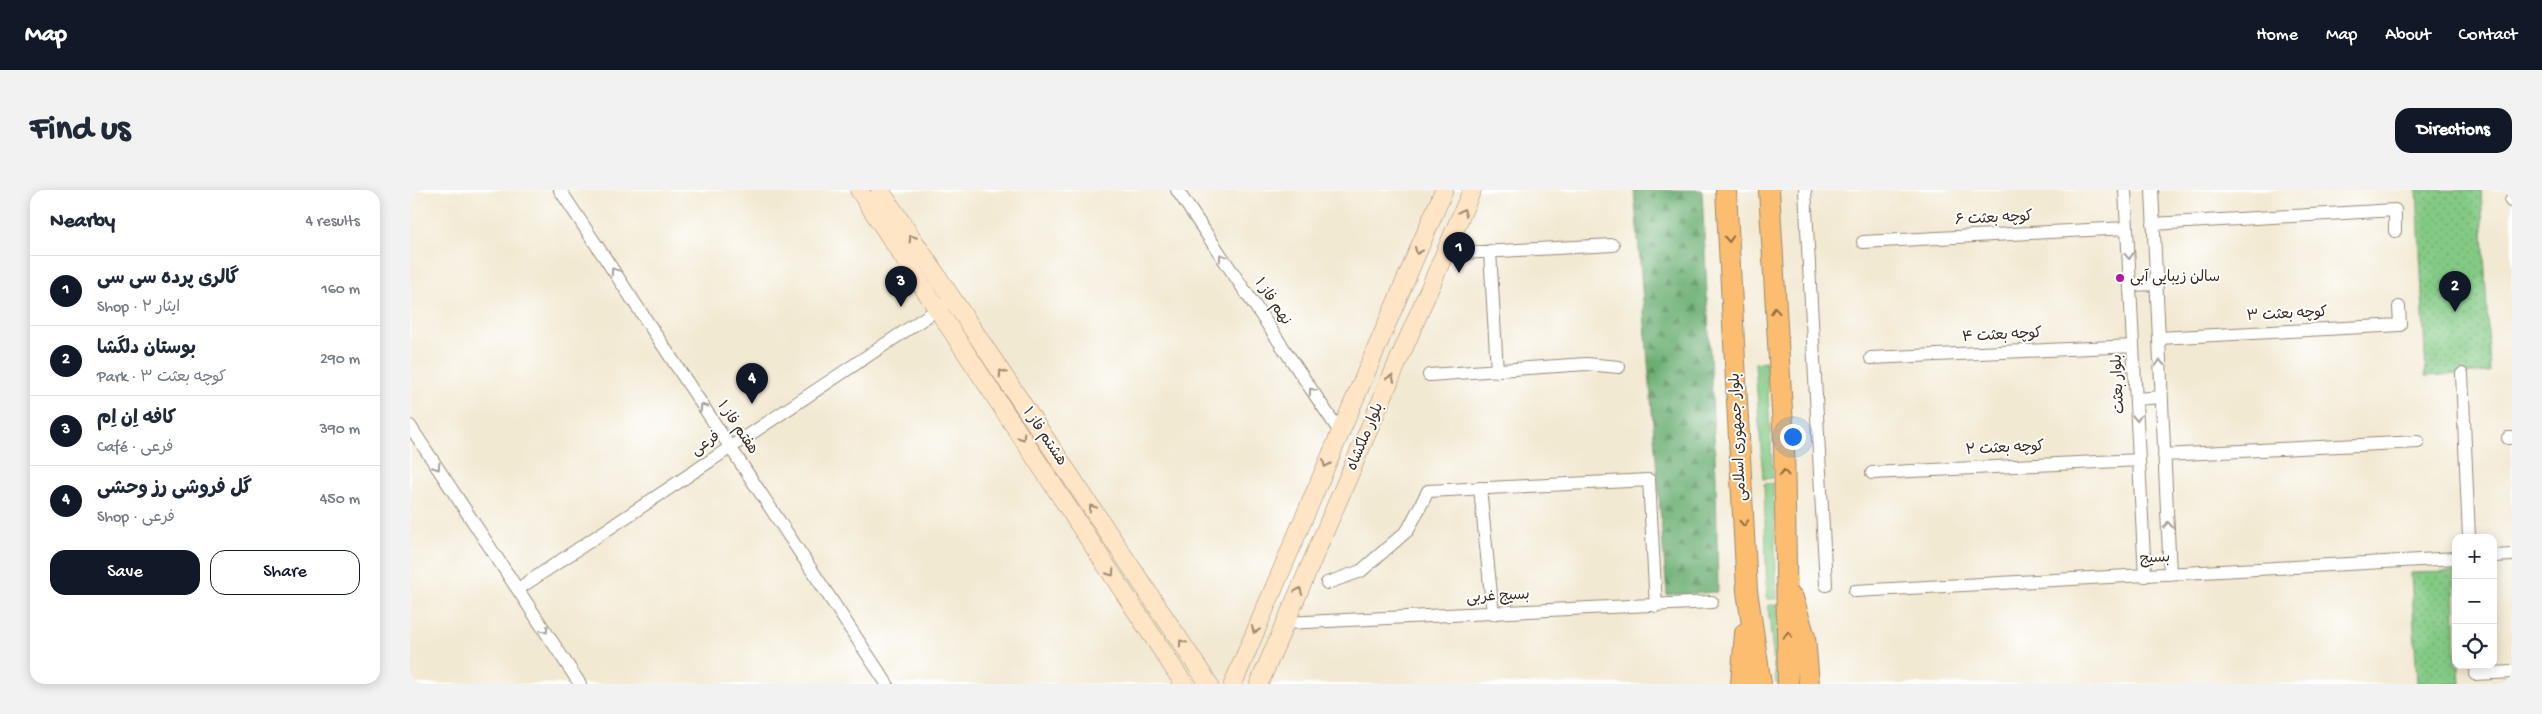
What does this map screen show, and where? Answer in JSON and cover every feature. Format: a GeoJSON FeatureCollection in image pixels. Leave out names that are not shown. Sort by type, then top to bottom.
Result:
{"type":"FeatureCollection","features":[{"type":"Feature","properties":{"kind":"main road","name":"هشتم فاز ۱"},"geometry":{"type":"LineString","coordinates":[[859,190],[945,304],[1209,684]]}},
{"type":"Feature","properties":{"kind":"main road","name":"هشتم فاز ۱"},"geometry":{"type":"LineString","coordinates":[[880,190],[945,304],[1184,684]]}},
{"type":"Feature","properties":{"kind":"main road","name":"بلوار ملکشاه"},"geometry":{"type":"LineString","coordinates":[[1232,684],[1444,190]]}},
{"type":"Feature","properties":{"kind":"main road","name":"بلوار ملکشاه"},"geometry":{"type":"LineString","coordinates":[[1259,684],[1472,190]]}},
{"type":"Feature","properties":{"kind":"main road","name":"بلوار جمهوری اسلامی"},"geometry":{"type":"LineString","coordinates":[[1726,190],[1747,591],[1761,684]]}},
{"type":"Feature","properties":{"kind":"main road"},"geometry":{"type":"LineString","coordinates":[[1769,190],[1784,444],[1788,684]]}},
{"type":"Feature","properties":{"kind":"main road"},"geometry":{"type":"LineString","coordinates":[[1787,576],[1805,637],[1809,684]]}},
{"type":"Feature","properties":{"kind":"main road"},"geometry":{"type":"LineString","coordinates":[[1742,684],[1747,591]]}},
{"type":"Feature","properties":{"kind":"street","name":"هفتم فاز ۱"},"geometry":{"type":"LineString","coordinates":[[560,190],[887,684]]}},
{"type":"Feature","properties":{"kind":"street","name":"نهم فاز ۱"},"geometry":{"type":"LineString","coordinates":[[1177,190],[1340,432]]}},
{"type":"Feature","properties":{"kind":"street"},"geometry":{"type":"LineString","coordinates":[[1806,190],[1826,585]]}},
{"type":"Feature","properties":{"kind":"street","name":"بلوار بعثت"},"geometry":{"type":"LineString","coordinates":[[2125,190],[2146,576]]}},
{"type":"Feature","properties":{"kind":"street"},"geometry":{"type":"LineString","coordinates":[[2152,190],[2170,574]]}},
{"type":"Feature","properties":{"kind":"street"},"geometry":{"type":"LineString","coordinates":[[2153,224],[2395,210],[2395,231]]}},
{"type":"Feature","properties":{"kind":"street","name":"کوچه بعثت ۶"},"geometry":{"type":"LineString","coordinates":[[1863,242],[2127,228]]}},
{"type":"Feature","properties":{"kind":"street"},"geometry":{"type":"LineString","coordinates":[[1445,254],[1578,245],[1613,245]]}},
{"type":"Feature","properties":{"kind":"street"},"geometry":{"type":"LineString","coordinates":[[1490,250],[1497,371]]}},
{"type":"Feature","properties":{"kind":"street"},"geometry":{"type":"LineString","coordinates":[[2130,285],[2156,284]]}},
{"type":"Feature","properties":{"kind":"street","name":"فرعی"},"geometry":{"type":"LineString","coordinates":[[518,589],[945,304]]}},
{"type":"Feature","properties":{"kind":"street","name":"کوچه بعثت ۳"},"geometry":{"type":"LineString","coordinates":[[2159,338],[2400,325],[2399,307]]}},
{"type":"Feature","properties":{"kind":"street","name":"کوچه بعثت ۴"},"geometry":{"type":"LineString","coordinates":[[1872,358],[2133,346]]}},
{"type":"Feature","properties":{"kind":"street"},"geometry":{"type":"LineString","coordinates":[[1429,375],[1586,364],[1619,368]]}},
{"type":"Feature","properties":{"kind":"street"},"geometry":{"type":"LineString","coordinates":[[2462,374],[2469,534]]}},
{"type":"Feature","properties":{"kind":"street"},"geometry":{"type":"LineString","coordinates":[[2136,399],[2162,397]]}},
{"type":"Feature","properties":{"kind":"street"},"geometry":{"type":"LineString","coordinates":[[410,426],[580,684]]}},
{"type":"Feature","properties":{"kind":"street"},"geometry":{"type":"LineString","coordinates":[[2164,455],[2418,442]]}},
{"type":"Feature","properties":{"kind":"street","name":"کوچه بعثت ۲"},"geometry":{"type":"LineString","coordinates":[[1872,473],[2139,460]]}},
{"type":"Feature","properties":{"kind":"street"},"geometry":{"type":"LineString","coordinates":[[1327,583],[1361,571],[1408,530],[1428,491],[1649,480],[1656,606]]}},
{"type":"Feature","properties":{"kind":"street"},"geometry":{"type":"LineString","coordinates":[[1480,488],[1493,614]]}},
{"type":"Feature","properties":{"kind":"street"},"geometry":{"type":"LineString","coordinates":[[2497,556],[2512,555]]}},
{"type":"Feature","properties":{"kind":"street","name":"بسیج"},"geometry":{"type":"LineString","coordinates":[[1855,592],[2452,558]]}},
{"type":"Feature","properties":{"kind":"street","name":"بسیج غربی"},"geometry":{"type":"LineString","coordinates":[[1286,623],[1712,602]]}},
{"type":"Feature","properties":{"kind":"street"},"geometry":{"type":"LineString","coordinates":[[2475,674],[2512,672]]}},
{"type":"Feature","properties":{"kind":"green space"},"geometry":{"type":"Polygon","coordinates":[[[1634,190],[1702,190],[1716,476],[1718,592],[1667,595],[1634,190]]]}},
{"type":"Feature","properties":{"kind":"green space"},"geometry":{"type":"Polygon","coordinates":[[[2417,190],[2481,190],[2490,372],[2426,376],[2417,190]]]}},
{"type":"Feature","properties":{"kind":"green space"},"geometry":{"type":"Polygon","coordinates":[[[1766,361],[1773,478],[1763,479],[1755,363],[1766,361]]]}},
{"type":"Feature","properties":{"kind":"green space"},"geometry":{"type":"Polygon","coordinates":[[[1773,483],[1777,599],[1767,599],[1764,484],[1773,483]]]}},
{"type":"Feature","properties":{"kind":"green space"},"geometry":{"type":"Polygon","coordinates":[[[2452,572],[2452,669],[2459,669],[2460,684],[2417,684],[2411,573],[2452,572]]]}},
{"type":"Feature","properties":{"kind":"green space"},"geometry":{"type":"Polygon","coordinates":[[[1768,605],[1778,605],[1780,684],[1776,684],[1768,605]]]}},
{"type":"Feature","properties":{"kind":"place","name":"گالری پرده سی سی"},"geometry":{"type":"Point","coordinates":[1459,273]}},
{"type":"Feature","properties":{"kind":"place","name":"سالن زیبایی آبی"},"geometry":{"type":"Point","coordinates":[2120,278]}},
{"type":"Feature","properties":{"kind":"place","name":"کافه اِن اِم"},"geometry":{"type":"Point","coordinates":[901,307]}},
{"type":"Feature","properties":{"kind":"place","name":"بوستان دلگشا"},"geometry":{"type":"Point","coordinates":[2455,312]}},
{"type":"Feature","properties":{"kind":"place","name":"گل فروشی رز وحشی"},"geometry":{"type":"Point","coordinates":[752,404]}}]}
